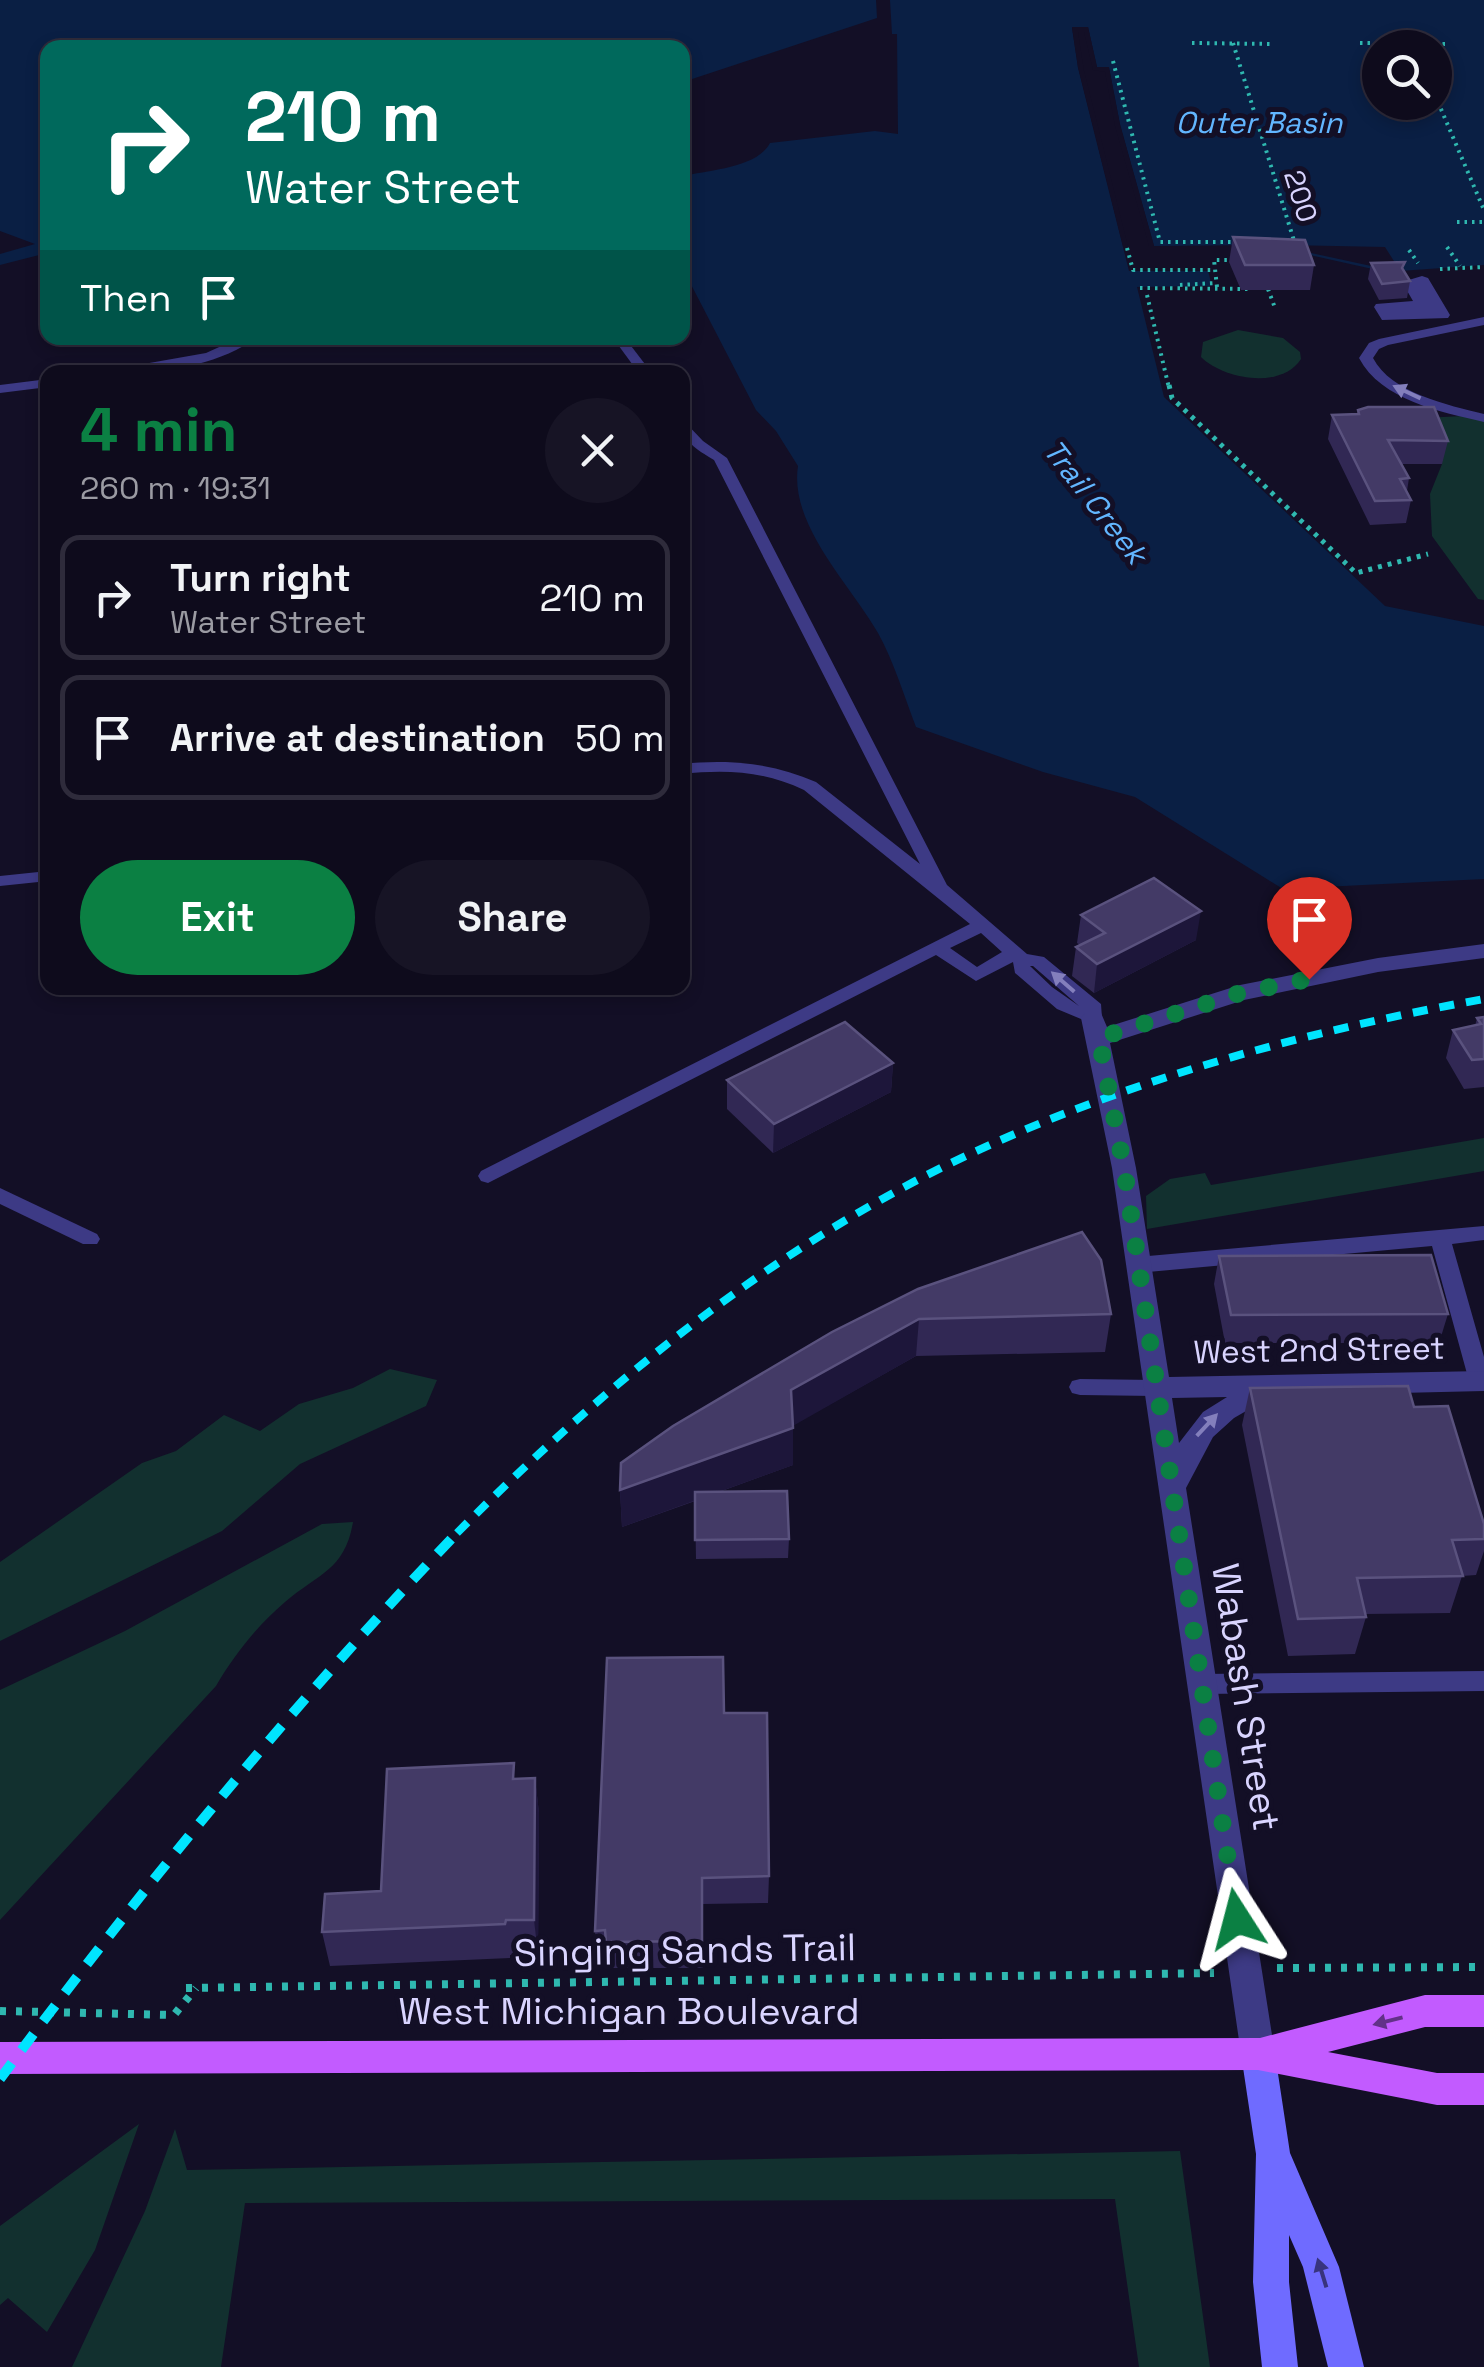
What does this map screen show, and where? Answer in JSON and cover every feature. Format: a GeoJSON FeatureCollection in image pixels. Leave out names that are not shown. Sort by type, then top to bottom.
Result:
{"type":"FeatureCollection","features":[{"type":"Feature","properties":{"kind":"main road","name":"West Michigan Boulevard"},"geometry":{"type":"LineString","coordinates":[[1258,2054],[1424,2011],[1484,2011]]}},
{"type":"Feature","properties":{"kind":"main road","name":"West Michigan Boulevard"},"geometry":{"type":"LineString","coordinates":[[0,2058],[1258,2054],[1436,2089],[1484,2088]]}},
{"type":"Feature","properties":{"kind":"street"},"geometry":{"type":"LineString","coordinates":[[1096,1028],[1378,964],[1484,951]]}},
{"type":"Feature","properties":{"kind":"street","name":"Wabash Street"},"geometry":{"type":"LineString","coordinates":[[1096,1028],[1137,1265],[1273,2154],[1271,2282],[1280,2367]]}},
{"type":"Feature","properties":{"kind":"street","name":"West 2nd Street"},"geometry":{"type":"LineString","coordinates":[[1155,1388],[1482,1381]]}},
{"type":"Feature","properties":{"kind":"street"},"geometry":{"type":"LineString","coordinates":[[1171,1490],[1209,1418],[1272,1387]]}},
{"type":"Feature","properties":{"kind":"street","name":"Wabash Street"},"geometry":{"type":"LineString","coordinates":[[1273,2154],[1321,2267],[1346,2367]]}},
{"type":"Feature","properties":{"kind":"lane"},"geometry":{"type":"LineString","coordinates":[[1484,321],[1384,342],[1374,346],[1366,358],[1373,372],[1394,386],[1451,410],[1484,418]]}},
{"type":"Feature","properties":{"kind":"lane"},"geometry":{"type":"LineString","coordinates":[[160,365],[210,356],[234,345]]}},
{"type":"Feature","properties":{"kind":"lane"},"geometry":{"type":"LineString","coordinates":[[624,345],[640,365]]}},
{"type":"Feature","properties":{"kind":"lane"},"geometry":{"type":"LineString","coordinates":[[0,389],[40,387]]}},
{"type":"Feature","properties":{"kind":"lane"},"geometry":{"type":"LineString","coordinates":[[690,434],[698,444],[720,458],[942,890]]}},
{"type":"Feature","properties":{"kind":"lane"},"geometry":{"type":"LineString","coordinates":[[690,769],[748,767],[787,774],[823,796],[942,890],[1018,956],[1021,969],[1096,1028]]}},
{"type":"Feature","properties":{"kind":"lane"},"geometry":{"type":"LineString","coordinates":[[0,881],[40,877]]}},
{"type":"Feature","properties":{"kind":"lane"},"geometry":{"type":"LineString","coordinates":[[488,1176],[983,925]]}},
{"type":"Feature","properties":{"kind":"lane"},"geometry":{"type":"LineString","coordinates":[[937,948],[976,975],[1018,956]]}},
{"type":"Feature","properties":{"kind":"lane"},"geometry":{"type":"LineString","coordinates":[[0,1195],[90,1239]]}},
{"type":"Feature","properties":{"kind":"lane"},"geometry":{"type":"LineString","coordinates":[[1137,1265],[1484,1234]]}},
{"type":"Feature","properties":{"kind":"lane"},"geometry":{"type":"LineString","coordinates":[[1440,1238],[1482,1381]]}},
{"type":"Feature","properties":{"kind":"lane"},"geometry":{"type":"LineString","coordinates":[[1080,1388],[1155,1388]]}},
{"type":"Feature","properties":{"kind":"lane"},"geometry":{"type":"LineString","coordinates":[[1201,1684],[1484,1681]]}},
{"type":"Feature","properties":{"kind":"path"},"geometry":{"type":"LineString","coordinates":[[1192,43],[1274,44]]}},
{"type":"Feature","properties":{"kind":"path","name":"200"},"geometry":{"type":"LineString","coordinates":[[1233,44],[1295,245]]}},
{"type":"Feature","properties":{"kind":"path"},"geometry":{"type":"LineString","coordinates":[[1112,61],[1160,242],[1249,242]]}},
{"type":"Feature","properties":{"kind":"path"},"geometry":{"type":"LineString","coordinates":[[1446,120],[1484,210]]}},
{"type":"Feature","properties":{"kind":"path"},"geometry":{"type":"LineString","coordinates":[[1457,222],[1484,222]]}},
{"type":"Feature","properties":{"kind":"path"},"geometry":{"type":"LineString","coordinates":[[1447,247],[1460,266]]}},
{"type":"Feature","properties":{"kind":"path"},"geometry":{"type":"LineString","coordinates":[[1127,248],[1132,270],[1212,270]]}},
{"type":"Feature","properties":{"kind":"path"},"geometry":{"type":"LineString","coordinates":[[1217,285],[1212,270],[1214,260],[1234,260]]}},
{"type":"Feature","properties":{"kind":"path"},"geometry":{"type":"LineString","coordinates":[[1217,285],[1142,287],[1192,283],[1284,289]]}},
{"type":"Feature","properties":{"kind":"path"},"geometry":{"type":"LineString","coordinates":[[1268,289],[1275,308]]}},
{"type":"Feature","properties":{"kind":"path"},"geometry":{"type":"LineString","coordinates":[[1146,295],[1172,398],[1356,573],[1428,554]]}},
{"type":"Feature","properties":{"kind":"path"},"geometry":{"type":"LineString","coordinates":[[1300,1967],[1484,1967]]}},
{"type":"Feature","properties":{"kind":"path","name":"Singing Sands Trail"},"geometry":{"type":"LineString","coordinates":[[0,2011],[174,2015],[191,1988],[1186,1974]]}},
{"type":"Feature","properties":{"kind":"green space"},"geometry":{"type":"Polygon","coordinates":[[[1238,330],[1283,338],[1300,352],[1301,359],[1280,375],[1252,378],[1223,371],[1201,357],[1203,342],[1238,330]]]}},
{"type":"Feature","properties":{"kind":"green space"},"geometry":{"type":"Polygon","coordinates":[[[1484,415],[1484,600],[1478,599],[1432,536],[1430,494],[1442,464],[1423,418],[1484,415]]]}},
{"type":"Feature","properties":{"kind":"green space"},"geometry":{"type":"Polygon","coordinates":[[[1484,1138],[1484,1171],[1147,1229],[1146,1196],[1170,1179],[1205,1173],[1211,1185],[1484,1138]]]}},
{"type":"Feature","properties":{"kind":"green space"},"geometry":{"type":"Polygon","coordinates":[[[390,1369],[437,1380],[426,1406],[300,1464],[222,1531],[0,1641],[0,1562],[142,1463],[176,1451],[224,1415],[260,1431],[299,1404],[353,1388],[390,1369]]]}},
{"type":"Feature","properties":{"kind":"green space"},"geometry":{"type":"Polygon","coordinates":[[[353,1522],[337,1561],[265,1620],[216,1686],[0,1920],[0,1690],[125,1631],[322,1524],[353,1522]]]}},
{"type":"Feature","properties":{"kind":"green space"},"geometry":{"type":"Polygon","coordinates":[[[139,2124],[95,2250],[47,2332],[8,2298],[0,2305],[0,2226],[139,2124]]]}},
{"type":"Feature","properties":{"kind":"green space"},"geometry":{"type":"Polygon","coordinates":[[[175,2129],[187,2170],[1180,2151],[1210,2367],[1139,2367],[1115,2199],[245,2203],[221,2367],[72,2367],[145,2211],[175,2129]]]}},
{"type":"Feature","properties":{"kind":"water"},"geometry":{"type":"Polygon","coordinates":[[[0,0],[876,0],[877,18],[690,80],[690,40],[40,40],[40,255],[0,265],[0,254],[35,244],[0,231],[0,0]]]}},
{"type":"Feature","properties":{"kind":"water"},"geometry":{"type":"Polygon","coordinates":[[[890,0],[1484,0],[1484,265],[1386,272],[1265,245],[1154,246],[1120,124],[1109,68],[1097,67],[1088,27],[1072,28],[1078,68],[1129,271],[1208,271],[1212,286],[1137,287],[1164,397],[1385,606],[1484,626],[1484,879],[1283,889],[1135,797],[1043,772],[916,727],[878,633],[812,532],[798,488],[798,466],[776,431],[756,410],[690,283],[690,175],[743,163],[770,143],[875,131],[898,134],[897,34],[892,34],[890,0]]]}},
{"type":"Feature","properties":{"kind":"pier"},"geometry":{"type":"Polygon","coordinates":[[[1072,27],[1088,27],[1097,67],[1109,67],[1120,125],[1154,246],[1149,246],[1115,126],[1105,72],[1093,70],[1084,32],[1078,32],[1084,71],[1128,246],[1123,246],[1078,67],[1072,27]]]}},
{"type":"Feature","properties":{"kind":"pier"},"geometry":{"type":"Polygon","coordinates":[[[1286,245],[1385,247],[1399,269],[1385,269],[1286,245]]]}},
{"type":"Feature","properties":{"kind":"building"},"geometry":{"type":"Polygon","coordinates":[[[1233,237],[1305,240],[1314,265],[1245,265],[1233,237]]]}},
{"type":"Feature","properties":{"kind":"building"},"geometry":{"type":"Polygon","coordinates":[[[1405,262],[1402,268],[1410,281],[1382,284],[1371,263],[1405,262]]]}},
{"type":"Feature","properties":{"kind":"building"},"geometry":{"type":"Polygon","coordinates":[[[1434,407],[1448,441],[1388,440],[1409,478],[1400,479],[1411,500],[1375,501],[1332,415],[1359,414],[1358,410],[1434,407]]]}},
{"type":"Feature","properties":{"kind":"building"},"geometry":{"type":"Polygon","coordinates":[[[1154,878],[1201,911],[1097,964],[1076,947],[1105,933],[1081,915],[1154,878]]]}},
{"type":"Feature","properties":{"kind":"building"},"geometry":{"type":"Polygon","coordinates":[[[1484,1017],[1484,1059],[1472,1060],[1453,1030],[1481,1024],[1477,1018],[1484,1017]]]}},
{"type":"Feature","properties":{"kind":"building"},"geometry":{"type":"Polygon","coordinates":[[[845,1022],[893,1063],[774,1124],[727,1080],[845,1022]]]}},
{"type":"Feature","properties":{"kind":"building"},"geometry":{"type":"Polygon","coordinates":[[[1082,1232],[1101,1260],[1111,1314],[919,1319],[791,1390],[793,1428],[620,1490],[621,1463],[673,1426],[832,1332],[918,1289],[1082,1232]]]}},
{"type":"Feature","properties":{"kind":"building"},"geometry":{"type":"Polygon","coordinates":[[[1431,1255],[1448,1314],[1231,1315],[1219,1256],[1431,1255]]]}},
{"type":"Feature","properties":{"kind":"building"},"geometry":{"type":"Polygon","coordinates":[[[1408,1386],[1414,1407],[1448,1406],[1484,1524],[1484,1539],[1452,1540],[1463,1576],[1357,1578],[1366,1617],[1298,1619],[1250,1388],[1408,1386]]]}},
{"type":"Feature","properties":{"kind":"building"},"geometry":{"type":"Polygon","coordinates":[[[787,1491],[789,1539],[695,1540],[695,1492],[787,1491]]]}},
{"type":"Feature","properties":{"kind":"building"},"geometry":{"type":"Polygon","coordinates":[[[723,1657],[724,1713],[767,1713],[769,1876],[702,1878],[702,1941],[606,1942],[605,1930],[595,1931],[607,1658],[723,1657]]]}},
{"type":"Feature","properties":{"kind":"building"},"geometry":{"type":"Polygon","coordinates":[[[514,1763],[513,1779],[535,1778],[534,1920],[322,1932],[325,1894],[381,1891],[387,1769],[514,1763]]]}},
{"type":"Feature","properties":{"kind":"railway"},"geometry":{"type":"LineString","coordinates":[[459,1531],[569,1427],[689,1327],[816,1238],[951,1163],[1079,1108],[1212,1063],[1347,1027],[1484,999]]}},
{"type":"Feature","properties":{"kind":"railway"},"geometry":{"type":"LineString","coordinates":[[0,2079],[221,1797],[459,1531]]}},
{"type":"Feature","properties":{"kind":"route"},"geometry":{"type":"LineString","coordinates":[[1237,1919],[1124,1168],[1099,1038],[1240,993],[1309,979]]}},
{"type":"Feature","properties":{"kind":"water label","name":"Outer Basin"},"geometry":{"type":"Point","coordinates":[1259,123]}},
{"type":"Feature","properties":{"kind":"water label","name":"Trail Creek"},"geometry":{"type":"Point","coordinates":[1095,502]}}]}
